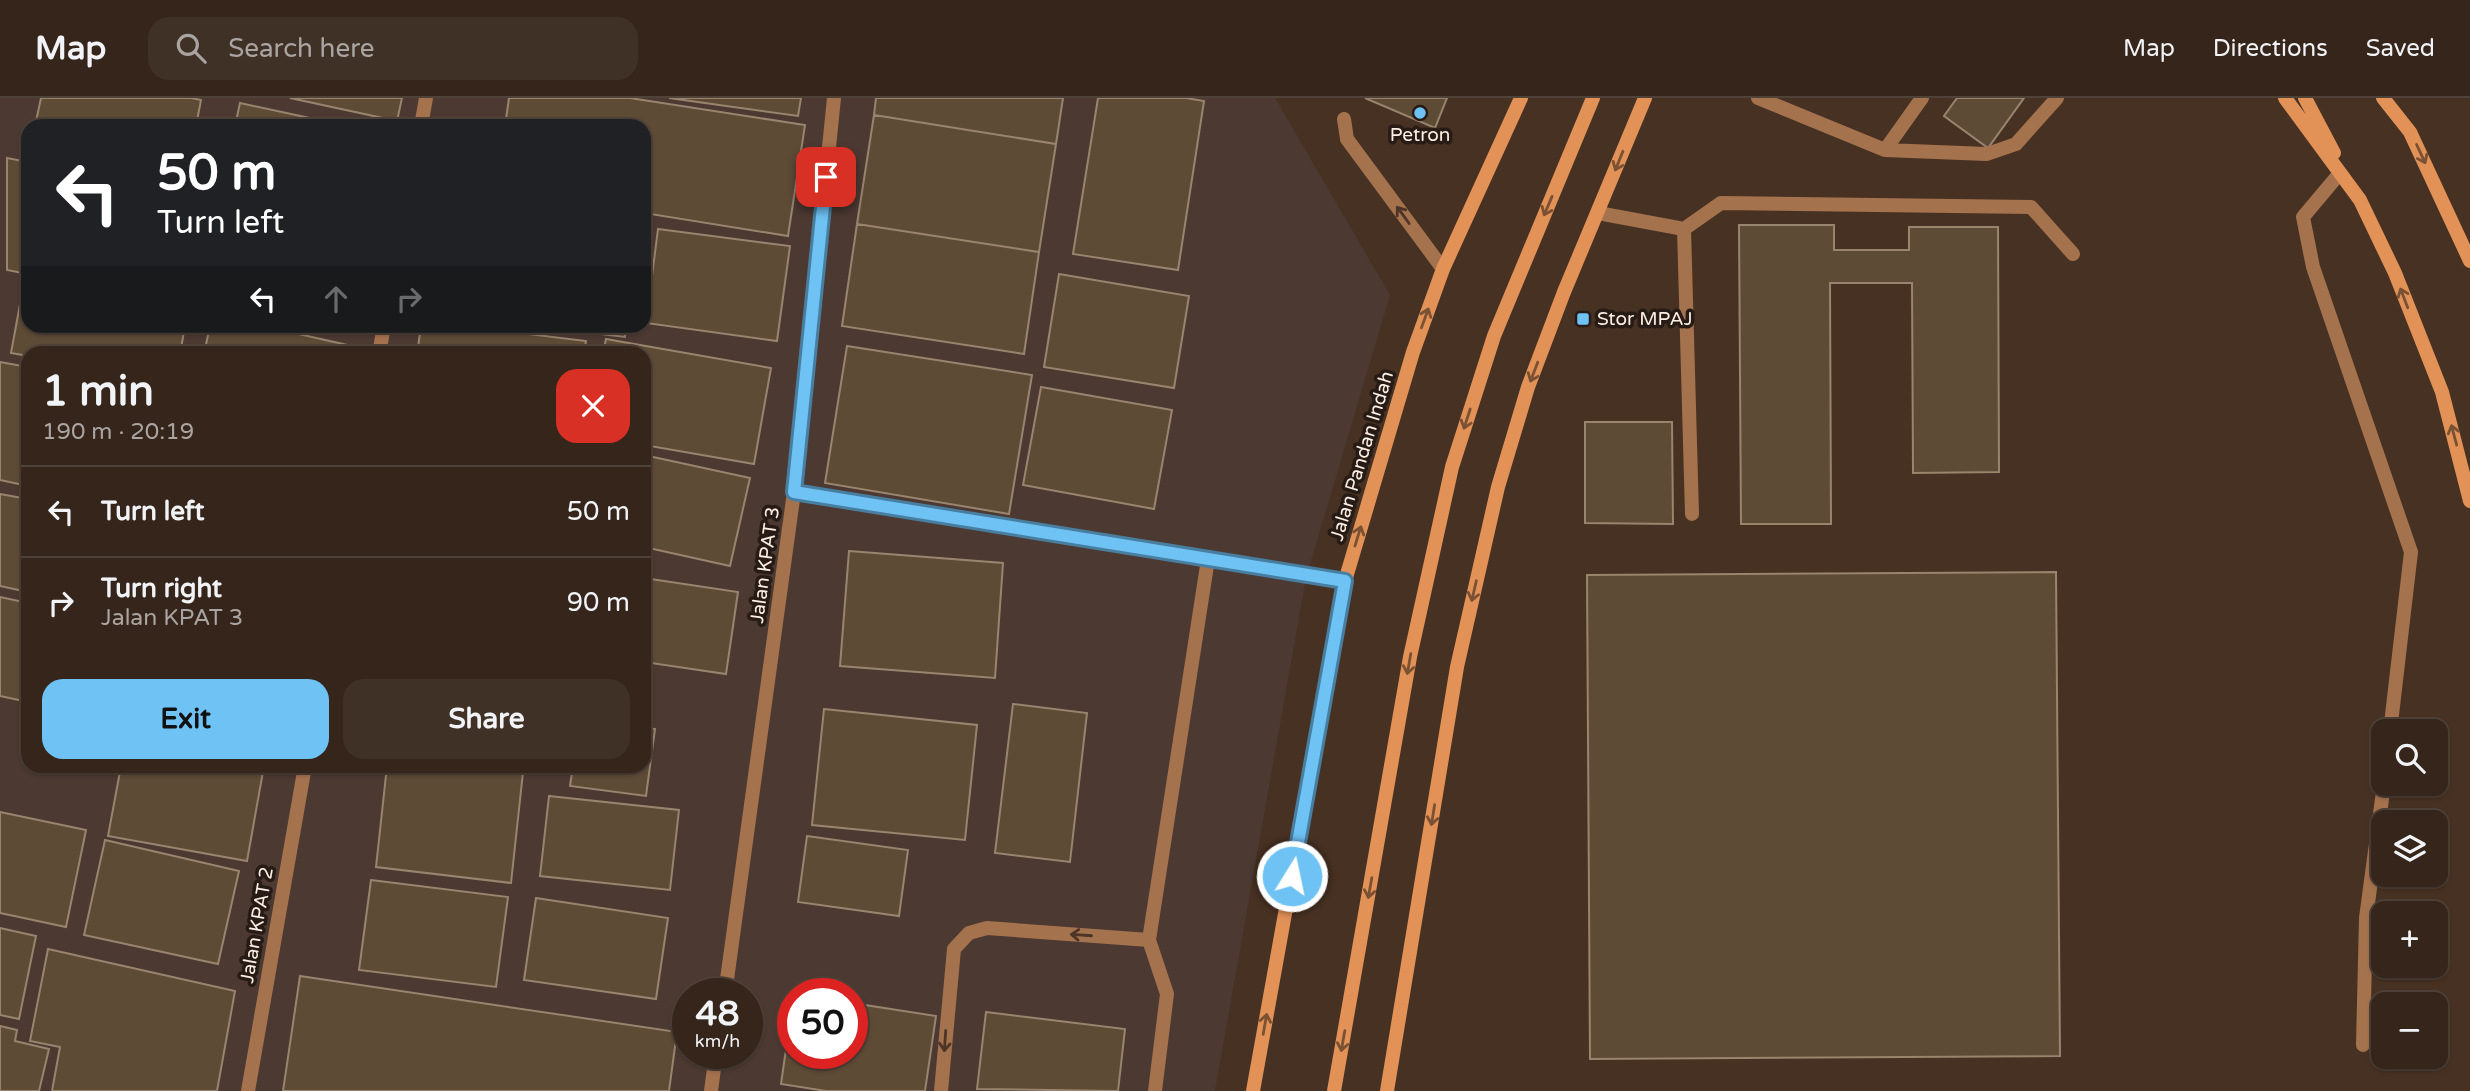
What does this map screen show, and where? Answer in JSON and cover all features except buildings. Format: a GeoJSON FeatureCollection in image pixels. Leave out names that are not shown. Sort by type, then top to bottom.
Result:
{"type":"FeatureCollection","features":[{"type":"Feature","properties":{"kind":"main road","name":"Jalan Pandan Indah"},"geometry":{"type":"LineString","coordinates":[[1253,1091],[1345,581],[1413,352],[1443,269],[1521,98]]}},
{"type":"Feature","properties":{"kind":"main road"},"geometry":{"type":"LineString","coordinates":[[1334,1091],[1410,657],[1452,467],[1494,336],[1593,98]]}},
{"type":"Feature","properties":{"kind":"main road"},"geometry":{"type":"LineString","coordinates":[[1387,1091],[1457,667],[1498,487],[1528,387],[1645,98]]}},
{"type":"Feature","properties":{"kind":"main road"},"geometry":{"type":"LineString","coordinates":[[2285,98],[2360,200]]}},
{"type":"Feature","properties":{"kind":"main road"},"geometry":{"type":"LineString","coordinates":[[2305,98],[2360,200],[2395,273],[2442,392],[2470,501]]}},
{"type":"Feature","properties":{"kind":"main road"},"geometry":{"type":"LineString","coordinates":[[2382,98],[2410,132],[2470,261]]}},
{"type":"Feature","properties":{"kind":"street"},"geometry":{"type":"LineString","coordinates":[[422,119],[426,98]]}},
{"type":"Feature","properties":{"kind":"street","name":"Jalan KPAT 3"},"geometry":{"type":"LineString","coordinates":[[726,978],[794,492],[834,98]]}},
{"type":"Feature","properties":{"kind":"street"},"geometry":{"type":"LineString","coordinates":[[1758,98],[1885,150],[1987,154],[2016,144],[2057,98]]}},
{"type":"Feature","properties":{"kind":"street"},"geometry":{"type":"LineString","coordinates":[[1885,150],[1922,98]]}},
{"type":"Feature","properties":{"kind":"street"},"geometry":{"type":"LineString","coordinates":[[1344,119],[1347,139],[1443,269]]}},
{"type":"Feature","properties":{"kind":"street"},"geometry":{"type":"LineString","coordinates":[[2340,173],[2303,217],[2313,267],[2411,552],[2392,719]]}},
{"type":"Feature","properties":{"kind":"street"},"geometry":{"type":"LineString","coordinates":[[1598,214],[1684,229],[1721,203],[2031,208],[2073,254]]}},
{"type":"Feature","properties":{"kind":"street"},"geometry":{"type":"LineString","coordinates":[[1684,229],[1692,514]]}},
{"type":"Feature","properties":{"kind":"street"},"geometry":{"type":"LineString","coordinates":[[794,492],[1345,581]]}},
{"type":"Feature","properties":{"kind":"street"},"geometry":{"type":"LineString","coordinates":[[1155,1091],[1167,994],[1150,940],[1208,559]]}},
{"type":"Feature","properties":{"kind":"street","name":"Jalan KPAT 2"},"geometry":{"type":"LineString","coordinates":[[248,1091],[304,773]]}},
{"type":"Feature","properties":{"kind":"street"},"geometry":{"type":"LineString","coordinates":[[2363,1045],[2366,918],[2382,796]]}},
{"type":"Feature","properties":{"kind":"street"},"geometry":{"type":"LineString","coordinates":[[941,1091],[954,949],[969,933],[987,928],[1150,940]]}},
{"type":"Feature","properties":{"kind":"street"},"geometry":{"type":"LineString","coordinates":[[711,1091],[714,1069]]}},
{"type":"Feature","properties":{"kind":"shaded area"},"geometry":{"type":"Polygon","coordinates":[[[0,98],[1275,98],[1390,295],[1306,578],[1215,1091],[0,1091],[0,98]]]}},
{"type":"Feature","properties":{"kind":"place","name":"Petron"},"geometry":{"type":"Point","coordinates":[1420,113]}},
{"type":"Feature","properties":{"kind":"place","name":"Stor MPAJ"},"geometry":{"type":"Point","coordinates":[1583,319]}},
{"type":"Feature","properties":{"kind":"route"},"geometry":{"type":"LineString","coordinates":[[826,177],[794,492],[1345,581],[1292,876]]}}]}
